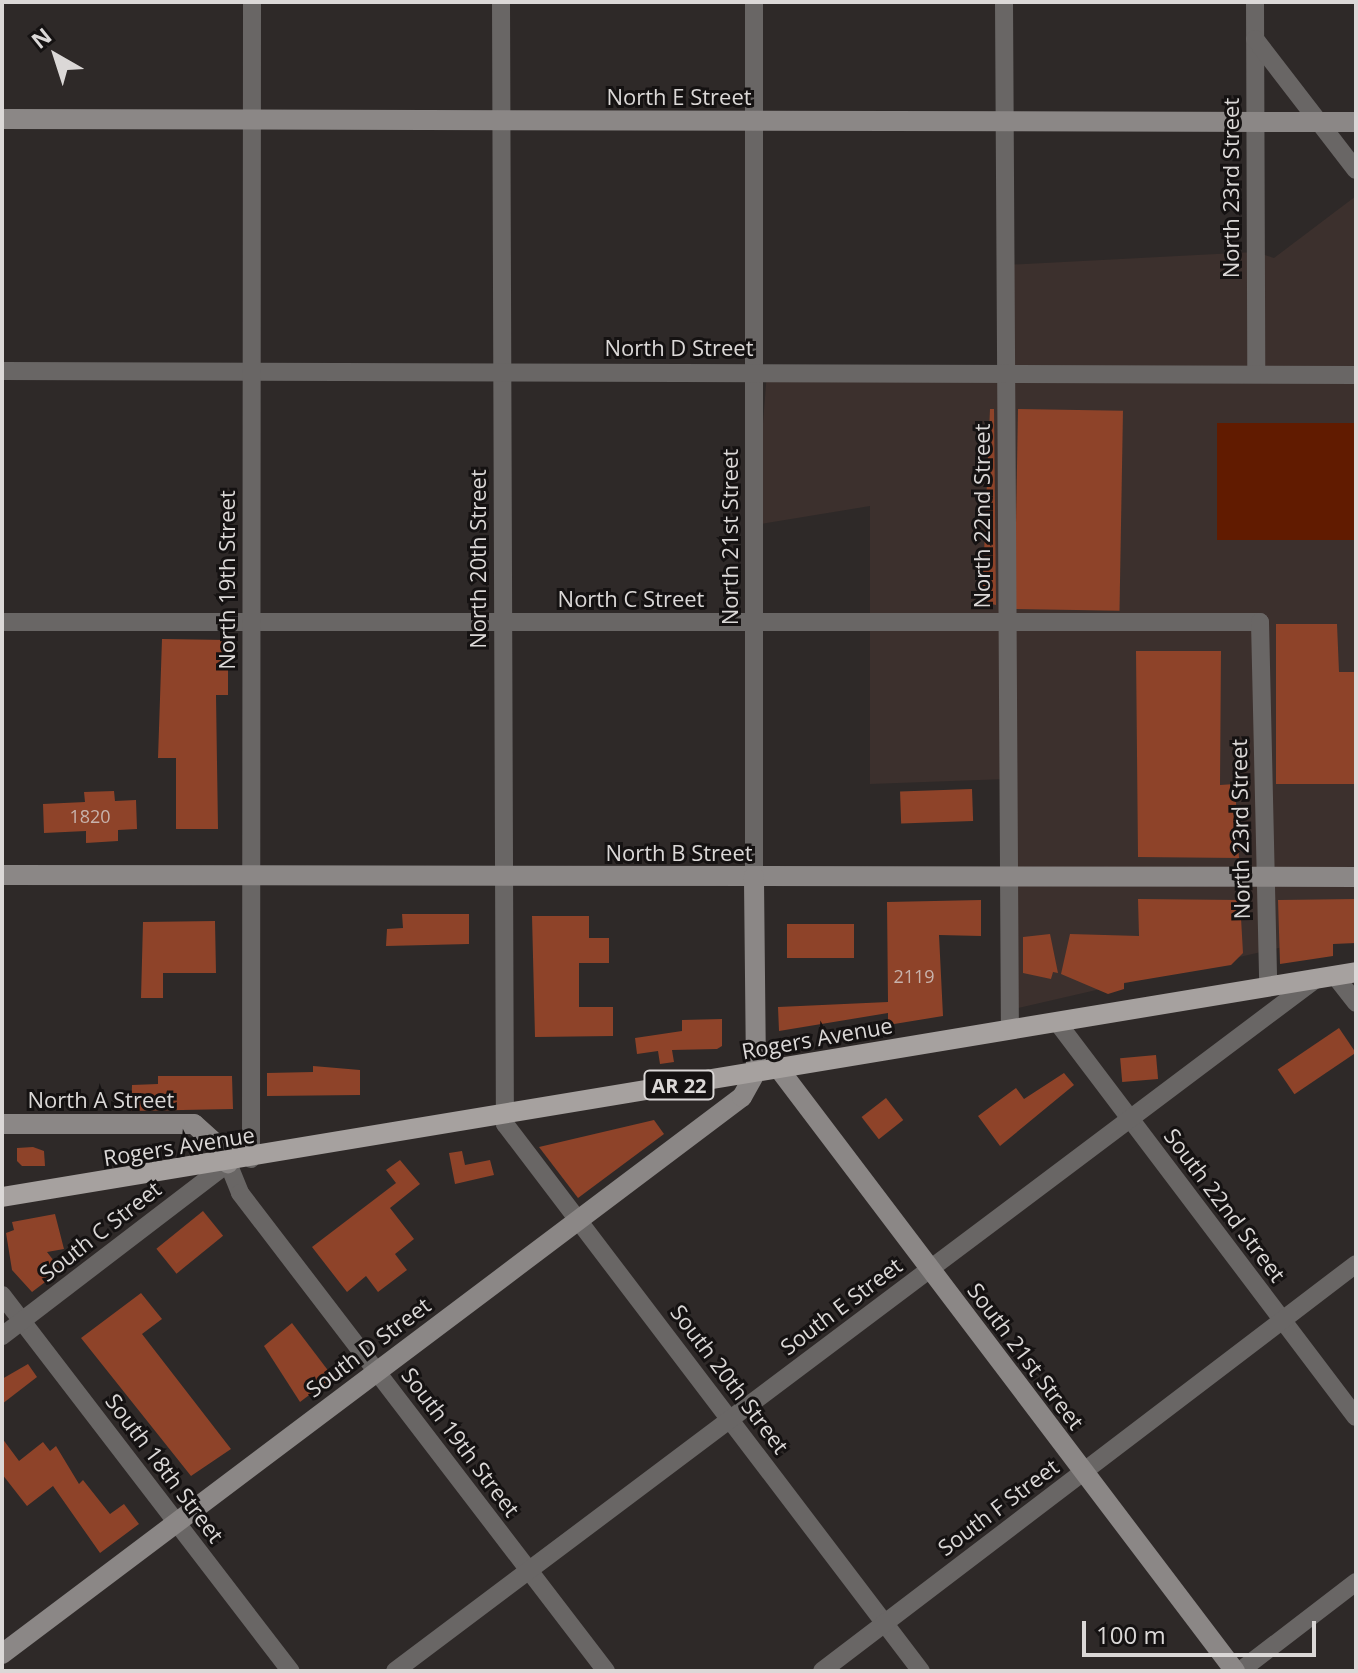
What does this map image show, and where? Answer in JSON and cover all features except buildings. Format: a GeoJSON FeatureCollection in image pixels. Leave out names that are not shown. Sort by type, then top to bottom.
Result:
{"type":"FeatureCollection","features":[{"type":"Feature","properties":{"kind":"main road","name":"Rogers Avenue"},"geometry":{"type":"LineString","coordinates":[[2,1197],[228,1163],[1356,972]]}},
{"type":"Feature","properties":{"kind":"street","name":"North 19th Street"},"geometry":{"type":"LineString","coordinates":[[251,1159],[252,2]]}},
{"type":"Feature","properties":{"kind":"street","name":"North 20th Street"},"geometry":{"type":"LineString","coordinates":[[501,2],[505,1115]]}},
{"type":"Feature","properties":{"kind":"street","name":"North 21st Street"},"geometry":{"type":"LineString","coordinates":[[754,2],[756,1072]]}},
{"type":"Feature","properties":{"kind":"street","name":"North 22nd Street"},"geometry":{"type":"LineString","coordinates":[[1004,2],[1006,876],[1010,1029]]}},
{"type":"Feature","properties":{"kind":"street","name":"North 23rd Street"},"geometry":{"type":"LineString","coordinates":[[1255,2],[1256,373]]}},
{"type":"Feature","properties":{"kind":"street"},"geometry":{"type":"LineString","coordinates":[[1255,39],[1356,170]]}},
{"type":"Feature","properties":{"kind":"street","name":"North E Street"},"geometry":{"type":"LineString","coordinates":[[2,119],[1356,122]]}},
{"type":"Feature","properties":{"kind":"street","name":"North D Street"},"geometry":{"type":"LineString","coordinates":[[2,371],[1356,375]]}},
{"type":"Feature","properties":{"kind":"street","name":"North C Street"},"geometry":{"type":"LineString","coordinates":[[2,622],[1260,622]]}},
{"type":"Feature","properties":{"kind":"street","name":"North 23rd Street"},"geometry":{"type":"LineString","coordinates":[[1260,622],[1268,987]]}},
{"type":"Feature","properties":{"kind":"street","name":"North B Street"},"geometry":{"type":"LineString","coordinates":[[2,875],[1356,877]]}},
{"type":"Feature","properties":{"kind":"street"},"geometry":{"type":"LineString","coordinates":[[1325,977],[1356,1003]]}},
{"type":"Feature","properties":{"kind":"street","name":"South E Street"},"geometry":{"type":"LineString","coordinates":[[395,1671],[730,1418],[1325,977]]}},
{"type":"Feature","properties":{"kind":"street","name":"South 22nd Street"},"geometry":{"type":"LineString","coordinates":[[1057,1022],[1356,1417]]}},
{"type":"Feature","properties":{"kind":"street","name":"South 21st Street"},"geometry":{"type":"LineString","coordinates":[[779,1069],[1237,1671]]}},
{"type":"Feature","properties":{"kind":"street","name":"South D Street"},"geometry":{"type":"LineString","coordinates":[[2,1654],[742,1097],[756,1072]]}},
{"type":"Feature","properties":{"kind":"street","name":"South 20th Street"},"geometry":{"type":"LineString","coordinates":[[505,1115],[505,1124],[921,1671]]}},
{"type":"Feature","properties":{"kind":"street","name":"North A Street"},"geometry":{"type":"LineString","coordinates":[[2,1124],[194,1124],[224,1151],[228,1163]]}},
{"type":"Feature","properties":{"kind":"street","name":"South C Street"},"geometry":{"type":"LineString","coordinates":[[2,1336],[228,1163]]}},
{"type":"Feature","properties":{"kind":"street","name":"South 19th Street"},"geometry":{"type":"LineString","coordinates":[[228,1163],[240,1193],[606,1671]]}},
{"type":"Feature","properties":{"kind":"street","name":"South F Street"},"geometry":{"type":"LineString","coordinates":[[822,1671],[1356,1264]]}},
{"type":"Feature","properties":{"kind":"street","name":"South 18th Street"},"geometry":{"type":"LineString","coordinates":[[2,1295],[291,1671]]}},
{"type":"Feature","properties":{"kind":"street"},"geometry":{"type":"LineString","coordinates":[[1237,1671],[1356,1582]]}},
{"type":"Feature","properties":{"kind":"shaded area"},"geometry":{"type":"Polygon","coordinates":[[[1356,196],[1356,930],[1010,1010],[1007,779],[870,784],[870,506],[755,525],[767,372],[1005,372],[1005,265],[1255,252],[1274,258],[1356,196]]]}},
{"type":"Feature","properties":{"kind":"shaded area"},"geometry":{"type":"Polygon","coordinates":[[[1217,423],[1356,423],[1356,540],[1217,540],[1217,423]]]}}]}
